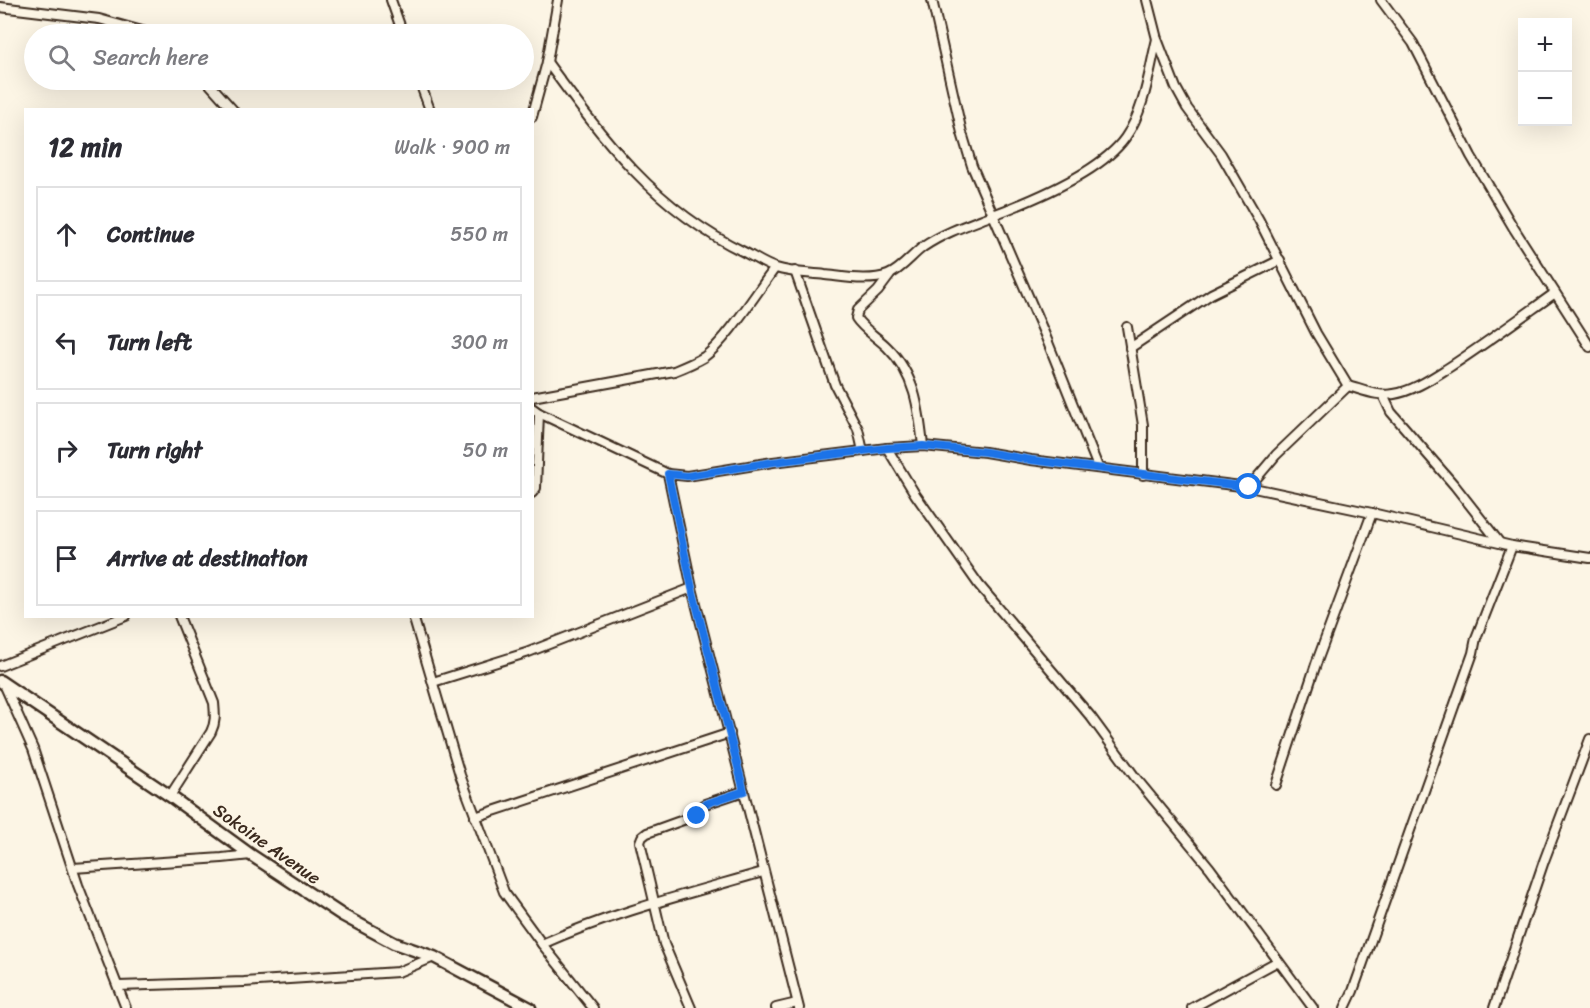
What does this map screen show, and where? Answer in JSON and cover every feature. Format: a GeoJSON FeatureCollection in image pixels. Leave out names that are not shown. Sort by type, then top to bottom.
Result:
{"type":"FeatureCollection","features":[{"type":"Feature","properties":{"kind":"street"},"geometry":{"type":"LineString","coordinates":[[390,0],[399,24]]}},
{"type":"Feature","properties":{"kind":"street"},"geometry":{"type":"LineString","coordinates":[[534,110],[547,62],[558,0]]}},
{"type":"Feature","properties":{"kind":"street"},"geometry":{"type":"LineString","coordinates":[[932,0],[962,133],[972,166],[1045,335],[1098,467]]}},
{"type":"Feature","properties":{"kind":"street"},"geometry":{"type":"LineString","coordinates":[[1147,0],[1157,39],[1176,87],[1187,108],[1221,154],[1280,260],[1316,333],[1348,386],[1383,395],[1406,391],[1431,379],[1555,293]]}},
{"type":"Feature","properties":{"kind":"street"},"geometry":{"type":"LineString","coordinates":[[1381,0],[1413,43],[1471,156],[1590,347]]}},
{"type":"Feature","properties":{"kind":"street"},"geometry":{"type":"LineString","coordinates":[[0,7],[99,19],[117,24]]}},
{"type":"Feature","properties":{"kind":"street"},"geometry":{"type":"LineString","coordinates":[[923,446],[916,395],[905,370],[888,348],[856,318],[858,310],[878,291],[890,274],[932,241],[993,215],[1095,166],[1116,148],[1126,137],[1142,103],[1157,39]]}},
{"type":"Feature","properties":{"kind":"street"},"geometry":{"type":"LineString","coordinates":[[547,62],[604,138],[659,197],[714,237],[775,268],[855,278],[874,278],[890,274]]}},
{"type":"Feature","properties":{"kind":"street"},"geometry":{"type":"LineString","coordinates":[[215,90],[231,108]]}},
{"type":"Feature","properties":{"kind":"street"},"geometry":{"type":"LineString","coordinates":[[423,90],[429,108]]}},
{"type":"Feature","properties":{"kind":"street"},"geometry":{"type":"LineString","coordinates":[[1130,348],[1211,294],[1280,260]]}},
{"type":"Feature","properties":{"kind":"street"},"geometry":{"type":"LineString","coordinates":[[534,396],[674,371],[694,363],[720,342],[775,268]]}},
{"type":"Feature","properties":{"kind":"street"},"geometry":{"type":"LineString","coordinates":[[795,271],[835,386],[858,429],[863,451]]}},
{"type":"Feature","properties":{"kind":"street"},"geometry":{"type":"LineString","coordinates":[[1127,327],[1143,425],[1143,475]]}},
{"type":"Feature","properties":{"kind":"street"},"geometry":{"type":"LineString","coordinates":[[1249,487],[1276,455],[1348,386]]}},
{"type":"Feature","properties":{"kind":"street"},"geometry":{"type":"LineString","coordinates":[[1383,395],[1396,418],[1455,486],[1498,542]]}},
{"type":"Feature","properties":{"kind":"street"},"geometry":{"type":"LineString","coordinates":[[534,490],[536,488],[536,411],[668,474],[687,476],[773,462],[887,448],[923,446],[986,452],[1143,475],[1249,487],[1512,546],[1590,558]]}},
{"type":"Feature","properties":{"kind":"street"},"geometry":{"type":"LineString","coordinates":[[887,448],[915,494],[979,585],[1090,717],[1135,777],[1244,912],[1313,1008]]}},
{"type":"Feature","properties":{"kind":"street"},"geometry":{"type":"LineString","coordinates":[[668,474],[692,588],[798,1005],[776,1008]]}},
{"type":"Feature","properties":{"kind":"street"},"geometry":{"type":"LineString","coordinates":[[1276,785],[1316,664],[1372,513]]}},
{"type":"Feature","properties":{"kind":"street"},"geometry":{"type":"LineString","coordinates":[[1345,1008],[1438,756],[1476,638],[1512,546]]}},
{"type":"Feature","properties":{"kind":"street"},"geometry":{"type":"LineString","coordinates":[[433,682],[526,653],[692,588]]}},
{"type":"Feature","properties":{"kind":"street"},"geometry":{"type":"LineString","coordinates":[[0,666],[121,618]]}},
{"type":"Feature","properties":{"kind":"street"},"geometry":{"type":"LineString","coordinates":[[170,796],[211,732],[216,717],[214,703],[180,618]]}},
{"type":"Feature","properties":{"kind":"street"},"geometry":{"type":"LineString","coordinates":[[413,618],[460,775],[504,892],[593,1008]]}},
{"type":"Feature","properties":{"kind":"street"},"geometry":{"type":"LineString","coordinates":[[2,682],[33,749],[73,868],[126,1008]]}},
{"type":"Feature","properties":{"kind":"street","name":"Sokoine Avenue"},"geometry":{"type":"LineString","coordinates":[[2,682],[170,796],[301,889],[368,930],[394,943],[434,957],[530,1008]]}},
{"type":"Feature","properties":{"kind":"street"},"geometry":{"type":"LineString","coordinates":[[475,817],[730,733]]}},
{"type":"Feature","properties":{"kind":"street"},"geometry":{"type":"LineString","coordinates":[[1494,1008],[1544,861],[1590,739]]}},
{"type":"Feature","properties":{"kind":"street"},"geometry":{"type":"LineString","coordinates":[[691,1008],[664,944],[640,847],[642,837],[647,833],[697,816],[700,807],[705,804],[744,791]]}},
{"type":"Feature","properties":{"kind":"street"},"geometry":{"type":"LineString","coordinates":[[73,868],[251,855]]}},
{"type":"Feature","properties":{"kind":"street"},"geometry":{"type":"LineString","coordinates":[[542,944],[590,923],[654,902],[763,872]]}},
{"type":"Feature","properties":{"kind":"street"},"geometry":{"type":"LineString","coordinates":[[118,986],[244,982],[398,972],[434,957]]}},
{"type":"Feature","properties":{"kind":"street"},"geometry":{"type":"LineString","coordinates":[[1192,1008],[1278,961]]}},
{"type":"Feature","properties":{"kind":"route"},"geometry":{"type":"LineString","coordinates":[[697,816],[702,805],[744,791],[692,588],[668,474],[687,476],[706,474],[773,462],[887,448],[923,446],[986,452],[1143,475],[1249,487]]}}]}
